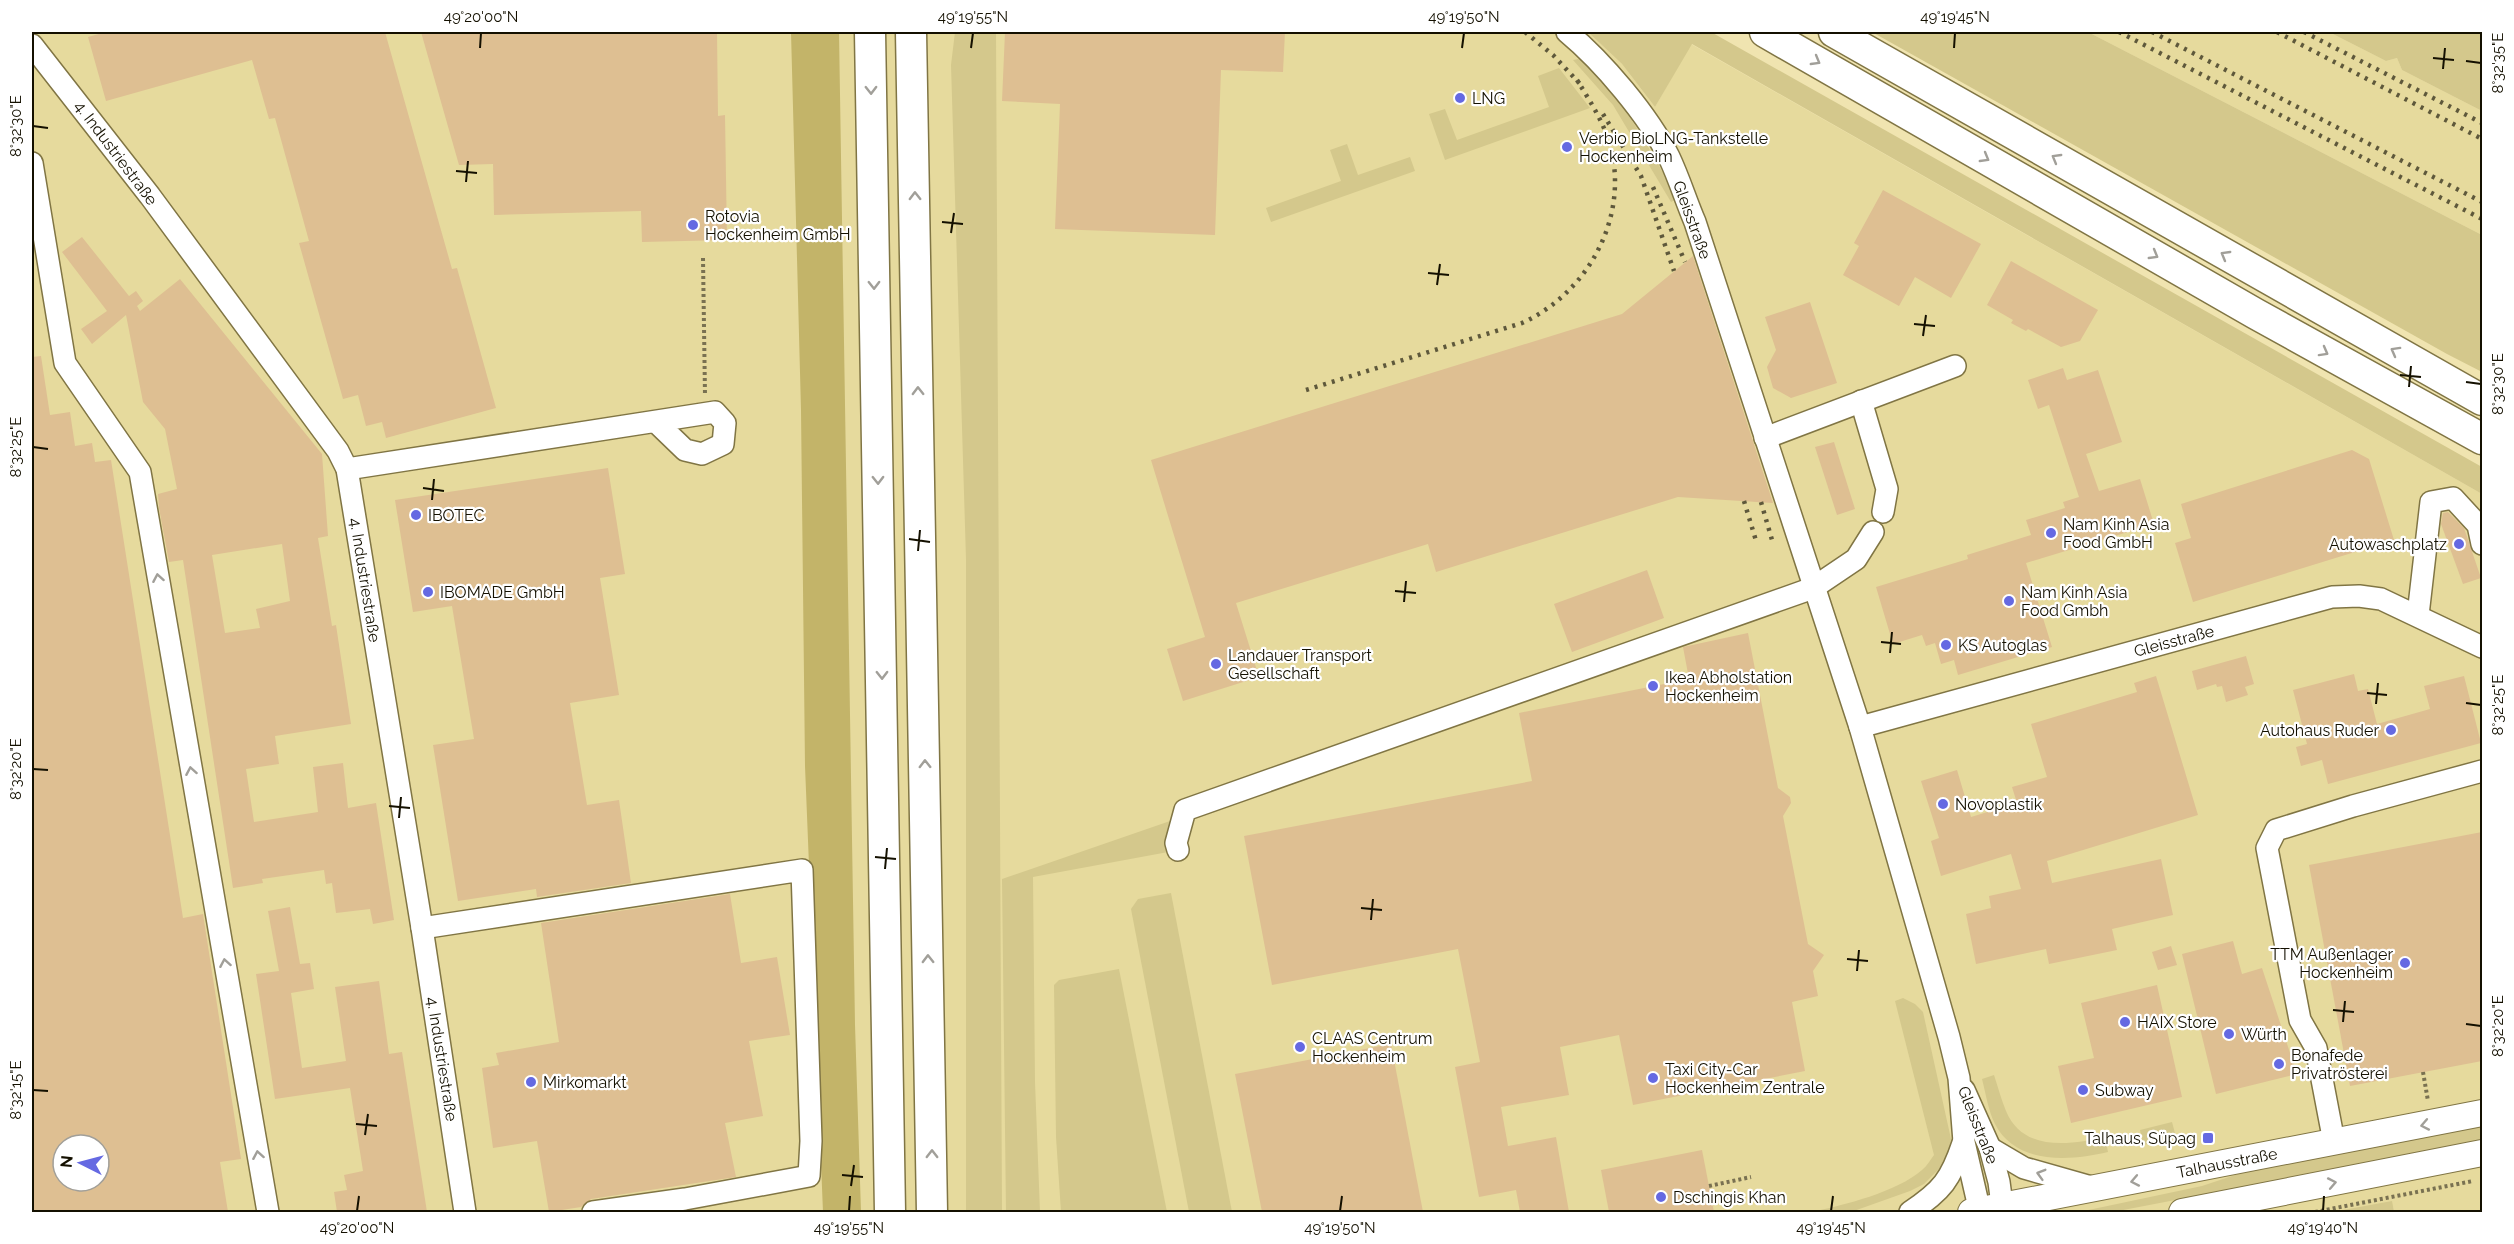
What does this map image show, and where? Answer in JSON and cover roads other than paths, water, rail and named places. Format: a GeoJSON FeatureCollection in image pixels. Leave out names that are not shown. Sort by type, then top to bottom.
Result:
{"type":"FeatureCollection","features":[{"type":"Feature","properties":{"kind":"highway"},"geometry":{"type":"LineString","coordinates":[[870,32],[890,1212]]}},
{"type":"Feature","properties":{"kind":"highway"},"geometry":{"type":"LineString","coordinates":[[911,32],[932,1212]]}},
{"type":"Feature","properties":{"kind":"highway"},"geometry":{"type":"LineString","coordinates":[[1765,32],[2256,314],[2482,439]]}},
{"type":"Feature","properties":{"kind":"highway"},"geometry":{"type":"LineString","coordinates":[[1834,32],[2482,400]]}},
{"type":"Feature","properties":{"kind":"main road","name":"Talhausstraße"},"geometry":{"type":"LineString","coordinates":[[1987,1211],[2482,1113]]}},
{"type":"Feature","properties":{"kind":"main road"},"geometry":{"type":"LineString","coordinates":[[2182,1212],[2482,1153]]}},
{"type":"Feature","properties":{"kind":"street","name":"Gleisstraße"},"geometry":{"type":"LineString","coordinates":[[1567,32],[1599,63],[1636,107],[1669,157],[1695,222],[1860,727],[1959,1078],[1990,1148],[2000,1182],[1987,1211]]}},
{"type":"Feature","properties":{"kind":"street","name":"4. Industriestraße"},"geometry":{"type":"LineString","coordinates":[[32,45],[150,196],[338,451],[347,469],[422,928],[465,1212]]}},
{"type":"Feature","properties":{"kind":"street"},"geometry":{"type":"LineString","coordinates":[[32,163],[65,363],[140,472],[268,1212]]}},
{"type":"Feature","properties":{"kind":"street"},"geometry":{"type":"LineString","coordinates":[[1765,438],[1955,366]]}},
{"type":"Feature","properties":{"kind":"street"},"geometry":{"type":"LineString","coordinates":[[1861,401],[1887,489],[1883,512]]}},
{"type":"Feature","properties":{"kind":"street"},"geometry":{"type":"LineString","coordinates":[[347,469],[657,423],[715,412],[726,423],[723,444],[702,454],[685,450],[657,423]]}},
{"type":"Feature","properties":{"kind":"street"},"geometry":{"type":"LineString","coordinates":[[2418,615],[2431,502],[2453,498],[2478,525],[2482,544]]}},
{"type":"Feature","properties":{"kind":"street"},"geometry":{"type":"LineString","coordinates":[[1178,850],[1176,843],[1185,810],[1813,588],[1856,559],[1873,532]]}},
{"type":"Feature","properties":{"kind":"street","name":"Gleisstraße"},"geometry":{"type":"LineString","coordinates":[[1860,727],[2332,597],[2359,596],[2381,599],[2481,643]]}},
{"type":"Feature","properties":{"kind":"street"},"geometry":{"type":"LineString","coordinates":[[2334,1142],[2316,1048],[2300,1020],[2267,848],[2276,830],[2482,771]]}},
{"type":"Feature","properties":{"kind":"street"},"geometry":{"type":"LineString","coordinates":[[422,928],[802,870],[811,1141],[809,1176],[685,1199],[593,1212]]}},
{"type":"Feature","properties":{"kind":"street","name":"Gleisstraße"},"geometry":{"type":"LineString","coordinates":[[1959,1078],[1964,1142],[1987,1211]]}},
{"type":"Feature","properties":{"kind":"street"},"geometry":{"type":"LineString","coordinates":[[1910,1212],[1946,1184],[1964,1142]]}},
{"type":"Feature","properties":{"kind":"street"},"geometry":{"type":"LineString","coordinates":[[1990,1148],[2024,1168],[2096,1188]]}},
{"type":"Feature","properties":{"kind":"railway"},"geometry":{"type":"LineString","coordinates":[[1525,32],[1553,55],[1581,85]]}},
{"type":"Feature","properties":{"kind":"railway"},"geometry":{"type":"LineString","coordinates":[[2119,32],[2482,219]]}},
{"type":"Feature","properties":{"kind":"railway"},"geometry":{"type":"LineString","coordinates":[[2152,32],[2482,202]]}},
{"type":"Feature","properties":{"kind":"railway"},"geometry":{"type":"LineString","coordinates":[[2277,32],[2482,139]]}},
{"type":"Feature","properties":{"kind":"railway"},"geometry":{"type":"LineString","coordinates":[[2304,32],[2482,123]]}},
{"type":"Feature","properties":{"kind":"railway"},"geometry":{"type":"LineString","coordinates":[[1306,390],[1522,323],[1546,310],[1566,293],[1584,272],[1598,250],[1608,225],[1614,199],[1615,172],[1610,145],[1596,111],[1577,80]]}},
{"type":"Feature","properties":{"kind":"railway"},"geometry":{"type":"LineString","coordinates":[[1603,114],[1641,176],[1674,271]]}},
{"type":"Feature","properties":{"kind":"railway"},"geometry":{"type":"LineString","coordinates":[[1653,187],[1685,262]]}},
{"type":"Feature","properties":{"kind":"railway"},"geometry":{"type":"LineString","coordinates":[[1744,501],[1757,544]]}},
{"type":"Feature","properties":{"kind":"railway"},"geometry":{"type":"LineString","coordinates":[[1761,502],[1772,540]]}},
{"type":"Feature","properties":{"kind":"place","name":"LNG"},"geometry":{"type":"Point","coordinates":[1460,98]}},
{"type":"Feature","properties":{"kind":"place","name":"Verbio BioLNG-Tankstelle Hockenheim"},"geometry":{"type":"Point","coordinates":[1567,147]}},
{"type":"Feature","properties":{"kind":"place","name":"Rotovia Hockenheim GmbH"},"geometry":{"type":"Point","coordinates":[693,225]}},
{"type":"Feature","properties":{"kind":"place","name":"IBOTEC"},"geometry":{"type":"Point","coordinates":[416,515]}},
{"type":"Feature","properties":{"kind":"place","name":"Nam Kinh Asia Food GmbH"},"geometry":{"type":"Point","coordinates":[2051,533]}},
{"type":"Feature","properties":{"kind":"place","name":"Autowaschplatz"},"geometry":{"type":"Point","coordinates":[2459,544]}},
{"type":"Feature","properties":{"kind":"place","name":"IBOMADE GmbH"},"geometry":{"type":"Point","coordinates":[428,592]}},
{"type":"Feature","properties":{"kind":"place","name":"Nam Kinh Asia Food Gmbh"},"geometry":{"type":"Point","coordinates":[2009,601]}},
{"type":"Feature","properties":{"kind":"place","name":"KS Autoglas"},"geometry":{"type":"Point","coordinates":[1946,645]}},
{"type":"Feature","properties":{"kind":"place","name":"Landauer Transport Gesellschaft"},"geometry":{"type":"Point","coordinates":[1216,664]}},
{"type":"Feature","properties":{"kind":"place","name":"Ikea Abholstation Hockenheim"},"geometry":{"type":"Point","coordinates":[1653,686]}},
{"type":"Feature","properties":{"kind":"place","name":"Autohaus Ruder"},"geometry":{"type":"Point","coordinates":[2391,730]}},
{"type":"Feature","properties":{"kind":"place","name":"Novoplastik"},"geometry":{"type":"Point","coordinates":[1943,804]}},
{"type":"Feature","properties":{"kind":"place","name":"TTM Außenlager Hockenheim"},"geometry":{"type":"Point","coordinates":[2405,963]}},
{"type":"Feature","properties":{"kind":"place","name":"HAIX Store"},"geometry":{"type":"Point","coordinates":[2125,1022]}},
{"type":"Feature","properties":{"kind":"place","name":"Würth"},"geometry":{"type":"Point","coordinates":[2229,1034]}},
{"type":"Feature","properties":{"kind":"place","name":"CLAAS Centrum Hockenheim"},"geometry":{"type":"Point","coordinates":[1300,1047]}},
{"type":"Feature","properties":{"kind":"place","name":"Bonafede Privatrösterei"},"geometry":{"type":"Point","coordinates":[2279,1064]}},
{"type":"Feature","properties":{"kind":"place","name":"Taxi City-Car Hockenheim Zentrale"},"geometry":{"type":"Point","coordinates":[1653,1078]}},
{"type":"Feature","properties":{"kind":"place","name":"Mirkomarkt"},"geometry":{"type":"Point","coordinates":[531,1082]}},
{"type":"Feature","properties":{"kind":"place","name":"Subway"},"geometry":{"type":"Point","coordinates":[2083,1090]}},
{"type":"Feature","properties":{"kind":"place","name":"Talhaus, Süpag"},"geometry":{"type":"Point","coordinates":[2208,1138]}},
{"type":"Feature","properties":{"kind":"place","name":"Dschingis Khan"},"geometry":{"type":"Point","coordinates":[1661,1197]}}]}
